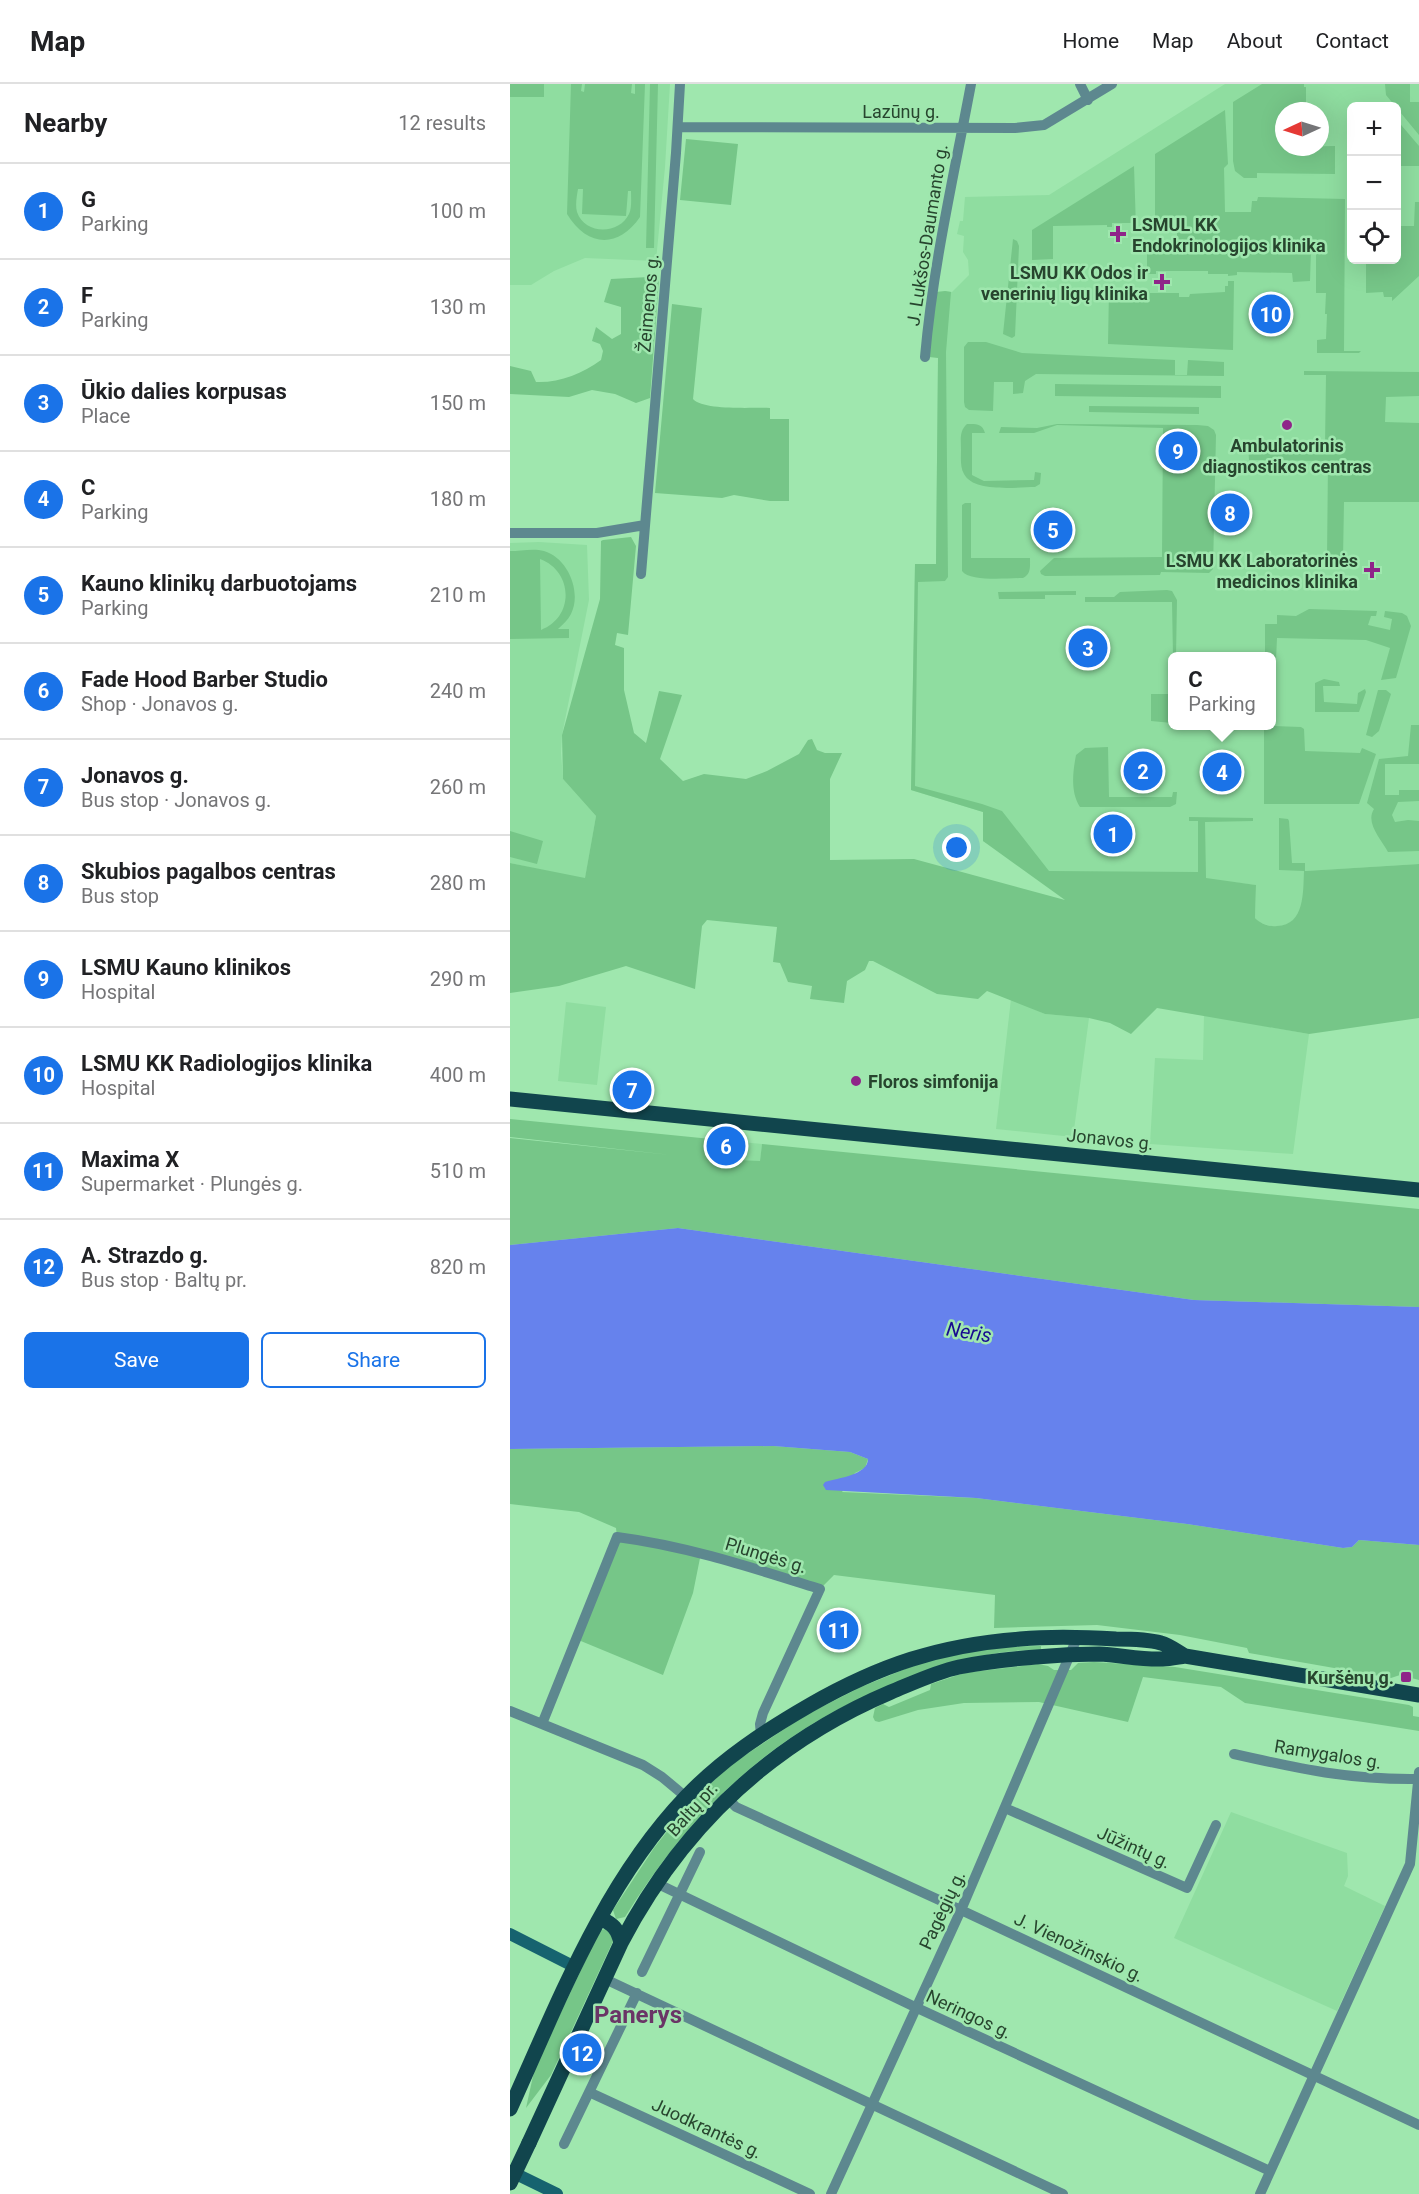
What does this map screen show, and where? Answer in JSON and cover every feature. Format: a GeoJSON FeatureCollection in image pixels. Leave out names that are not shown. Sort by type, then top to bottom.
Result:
{"type":"FeatureCollection","features":[{"type":"Feature","properties":{"kind":"main road","name":"Jonavos g."},"geometry":{"type":"LineString","coordinates":[[510,1100],[1419,1190]]}},
{"type":"Feature","properties":{"kind":"main road","name":"Baltų pr."},"geometry":{"type":"LineString","coordinates":[[510,2109],[574,1967],[600,1918],[631,1868],[661,1826],[686,1797],[716,1768],[761,1735],[830,1694],[890,1666],[936,1650],[985,1641],[1037,1637],[1163,1643],[1185,1656]]}},
{"type":"Feature","properties":{"kind":"main road","name":"Baltų pr."},"geometry":{"type":"LineString","coordinates":[[510,2178],[529,2143],[621,1943],[656,1883],[685,1845],[727,1798],[792,1747],[837,1718],[926,1678],[957,1667],[1071,1655],[1100,1654],[1163,1659],[1185,1656]]}},
{"type":"Feature","properties":{"kind":"main road"},"geometry":{"type":"LineString","coordinates":[[1185,1656],[1419,1695]]}},
{"type":"Feature","properties":{"kind":"main road"},"geometry":{"type":"LineString","coordinates":[[600,1918],[612,1924],[618,1931],[621,1943]]}},
{"type":"Feature","properties":{"kind":"street","name":"Žeimenos g."},"geometry":{"type":"LineString","coordinates":[[641,574],[680,84]]}},
{"type":"Feature","properties":{"kind":"street","name":"J. Lukšos-Daumanto g."},"geometry":{"type":"LineString","coordinates":[[925,357],[934,276],[971,84]]}},
{"type":"Feature","properties":{"kind":"street"},"geometry":{"type":"LineString","coordinates":[[1080,84],[1088,100]]}},
{"type":"Feature","properties":{"kind":"street","name":"Lazūnų g."},"geometry":{"type":"LineString","coordinates":[[678,127],[1015,128],[1044,125],[1112,84]]}},
{"type":"Feature","properties":{"kind":"street"},"geometry":{"type":"LineString","coordinates":[[510,533],[597,533],[645,525]]}},
{"type":"Feature","properties":{"kind":"street","name":"Plungės g."},"geometry":{"type":"LineString","coordinates":[[542,1724],[617,1537],[701,1553],[820,1589],[763,1713],[760,1724],[761,1735]]}},
{"type":"Feature","properties":{"kind":"street","name":"Pagėgių g."},"geometry":{"type":"LineString","coordinates":[[831,2194],[961,1910],[1077,1638]]}},
{"type":"Feature","properties":{"kind":"street"},"geometry":{"type":"LineString","coordinates":[[510,1712],[643,1765],[686,1797]]}},
{"type":"Feature","properties":{"kind":"street","name":"Ramygalos g."},"geometry":{"type":"LineString","coordinates":[[1234,1754],[1340,1776],[1418,1779]]}},
{"type":"Feature","properties":{"kind":"street"},"geometry":{"type":"LineString","coordinates":[[1260,2194],[1414,1866],[1419,1772]]}},
{"type":"Feature","properties":{"kind":"street","name":"J. Vienožinskio g."},"geometry":{"type":"LineString","coordinates":[[727,1798],[736,1807],[1419,2125]]}},
{"type":"Feature","properties":{"kind":"street","name":"Jūžintų g."},"geometry":{"type":"LineString","coordinates":[[1005,1808],[1186,1888],[1216,1825]]}},
{"type":"Feature","properties":{"kind":"street"},"geometry":{"type":"LineString","coordinates":[[642,1972],[700,1852]]}},
{"type":"Feature","properties":{"kind":"street","name":"Neringos g."},"geometry":{"type":"LineString","coordinates":[[656,1883],[915,2007],[1270,2171]]}},
{"type":"Feature","properties":{"kind":"street"},"geometry":{"type":"LineString","coordinates":[[510,1934],[574,1967]]}},
{"type":"Feature","properties":{"kind":"street"},"geometry":{"type":"LineString","coordinates":[[605,1978],[1063,2194]]}},
{"type":"Feature","properties":{"kind":"street"},"geometry":{"type":"LineString","coordinates":[[564,2144],[591,2093],[637,1993]]}},
{"type":"Feature","properties":{"kind":"street","name":"Juodkrantės g."},"geometry":{"type":"LineString","coordinates":[[591,2093],[810,2194]]}},
{"type":"Feature","properties":{"kind":"street"},"geometry":{"type":"LineString","coordinates":[[510,2178],[557,2194]]}},
{"type":"Feature","properties":{"kind":"shaded area"},"geometry":{"type":"Polygon","coordinates":[[[510,84],[544,84],[544,97],[510,97],[510,84]]]}},
{"type":"Feature","properties":{"kind":"shaded area"},"geometry":{"type":"Polygon","coordinates":[[[544,84],[670,84],[656,261],[585,258],[554,271],[531,285],[510,285],[510,97],[544,97],[544,84]]]}},
{"type":"Feature","properties":{"kind":"shaded area"},"geometry":{"type":"Polygon","coordinates":[[[571,84],[582,84],[581,91],[584,92],[585,84],[632,84],[631,93],[635,94],[635,84],[645,84],[640,217],[622,235],[603,240],[584,233],[567,214],[571,84]],[[578,189],[576,209],[581,220],[587,225],[602,230],[610,229],[618,226],[629,214],[631,191],[628,191],[626,216],[582,214],[583,189],[578,189]]]}},
{"type":"Feature","properties":{"kind":"shaded area"},"geometry":{"type":"Polygon","coordinates":[[[650,84],[658,84],[654,248],[646,248],[650,84]]]}},
{"type":"Feature","properties":{"kind":"shaded area"},"geometry":{"type":"Polygon","coordinates":[[[1225,84],[1419,84],[1419,864],[1305,871],[1303,900],[1298,916],[1287,925],[1275,927],[1260,923],[1255,918],[1256,885],[1206,879],[1080,901],[983,841],[983,812],[911,790],[915,564],[936,564],[938,357],[945,291],[952,292],[969,275],[968,260],[963,252],[964,236],[957,234],[960,221],[963,221],[965,197],[1049,195],[1225,84]]]}},
{"type":"Feature","properties":{"kind":"shaded area"},"geometry":{"type":"Polygon","coordinates":[[[1262,84],[1304,84],[1306,102],[1275,102],[1275,156],[1329,156],[1329,146],[1335,146],[1335,174],[1257,173],[1257,178],[1244,178],[1235,171],[1233,161],[1233,102],[1262,84]]]}},
{"type":"Feature","properties":{"kind":"shaded area"},"geometry":{"type":"Polygon","coordinates":[[[1385,84],[1410,84],[1410,102],[1419,102],[1419,135],[1401,113],[1401,102],[1392,102],[1386,95],[1385,84]]]}},
{"type":"Feature","properties":{"kind":"shaded area"},"geometry":{"type":"Polygon","coordinates":[[[1225,110],[1228,164],[1224,168],[1225,212],[1251,212],[1252,201],[1257,201],[1258,197],[1345,199],[1344,351],[1361,351],[1359,353],[1317,353],[1317,340],[1326,339],[1327,314],[1325,314],[1326,293],[1316,293],[1316,250],[1311,250],[1310,281],[1293,282],[1292,273],[1237,272],[1237,275],[1228,276],[1228,274],[1208,274],[1208,271],[1156,271],[1156,274],[1147,274],[1147,248],[1153,248],[1153,253],[1164,253],[1164,245],[1177,244],[1177,227],[1155,229],[1155,154],[1225,110]]]}},
{"type":"Feature","properties":{"kind":"shaded area"},"geometry":{"type":"Polygon","coordinates":[[[1401,125],[1419,146],[1419,166],[1401,166],[1401,125]]]}},
{"type":"Feature","properties":{"kind":"shaded area"},"geometry":{"type":"Polygon","coordinates":[[[686,139],[738,144],[731,205],[680,200],[686,139]]]}},
{"type":"Feature","properties":{"kind":"shaded area"},"geometry":{"type":"Polygon","coordinates":[[[1134,166],[1136,228],[1132,228],[1132,223],[1112,223],[1112,227],[1107,227],[1107,225],[1053,226],[1053,259],[1032,260],[1032,230],[1134,166]]]}},
{"type":"Feature","properties":{"kind":"shaded area"},"geometry":{"type":"Polygon","coordinates":[[[1415,202],[1419,202],[1419,276],[1392,301],[1392,297],[1384,297],[1383,292],[1366,293],[1366,264],[1401,264],[1401,226],[1414,226],[1415,202]]]}},
{"type":"Feature","properties":{"kind":"shaded area"},"geometry":{"type":"Polygon","coordinates":[[[1013,239],[1019,246],[1015,336],[1012,338],[1003,334],[1013,239]]]}},
{"type":"Feature","properties":{"kind":"shaded area"},"geometry":{"type":"Polygon","coordinates":[[[649,277],[659,279],[650,398],[636,403],[615,394],[592,390],[569,397],[510,394],[510,366],[531,371],[536,382],[545,382],[570,377],[601,360],[603,351],[600,344],[592,341],[596,327],[612,339],[621,334],[621,307],[604,302],[611,279],[649,277]]]}},
{"type":"Feature","properties":{"kind":"shaded area"},"geometry":{"type":"Polygon","coordinates":[[[1228,281],[1234,281],[1233,350],[1108,344],[1109,290],[1149,290],[1150,293],[1179,293],[1179,297],[1189,297],[1190,294],[1225,292],[1228,281]]]}},
{"type":"Feature","properties":{"kind":"shaded area"},"geometry":{"type":"Polygon","coordinates":[[[936,292],[951,292],[946,352],[948,577],[945,581],[918,582],[915,786],[1002,811],[1049,871],[1198,872],[1198,821],[1189,821],[1189,817],[1253,818],[1253,821],[1205,822],[1206,878],[1256,885],[1255,918],[1271,926],[1286,924],[1293,920],[1301,906],[1303,888],[1304,871],[1279,870],[1279,818],[1289,821],[1292,863],[1305,863],[1305,871],[1419,864],[1419,1018],[1309,1034],[1157,1008],[1131,1034],[1110,1023],[1089,1018],[1045,1014],[987,991],[978,999],[937,994],[873,961],[869,961],[865,970],[847,981],[844,1003],[810,999],[812,986],[788,982],[780,963],[773,962],[777,927],[707,920],[702,926],[695,989],[626,966],[559,986],[510,993],[510,863],[585,878],[596,816],[563,779],[562,735],[600,599],[601,541],[603,540],[631,537],[636,546],[628,635],[617,633],[615,645],[624,648],[624,690],[634,733],[646,743],[659,691],[682,695],[660,759],[683,781],[704,774],[746,779],[799,754],[808,740],[812,739],[817,750],[825,753],[842,753],[830,779],[830,860],[914,859],[1065,900],[983,841],[983,812],[911,790],[915,564],[936,564],[938,358],[929,357],[936,292]]]}},
{"type":"Feature","properties":{"kind":"shaded area"},"geometry":{"type":"Polygon","coordinates":[[[672,304],[702,308],[693,399],[699,403],[718,407],[770,408],[770,419],[789,419],[789,501],[770,501],[734,495],[722,498],[655,493],[672,304]]]}},
{"type":"Feature","properties":{"kind":"shaded area"},"geometry":{"type":"Polygon","coordinates":[[[968,342],[986,342],[1022,353],[1175,360],[1175,375],[1187,375],[1188,360],[1224,362],[1224,376],[1036,374],[1025,381],[1023,393],[1013,394],[1013,382],[994,382],[993,411],[969,410],[965,407],[964,402],[964,347],[968,342]]]}},
{"type":"Feature","properties":{"kind":"shaded area"},"geometry":{"type":"Polygon","coordinates":[[[1304,371],[1419,372],[1419,396],[1386,397],[1385,422],[1419,423],[1419,502],[1344,502],[1343,559],[1327,559],[1328,461],[1249,460],[1248,445],[1325,446],[1326,375],[1304,375],[1304,371]]]}},
{"type":"Feature","properties":{"kind":"shaded area"},"geometry":{"type":"Polygon","coordinates":[[[1055,384],[1221,386],[1221,398],[1055,396],[1055,384]]]}},
{"type":"Feature","properties":{"kind":"shaded area"},"geometry":{"type":"Polygon","coordinates":[[[1089,406],[1199,407],[1199,414],[1089,412],[1089,406]]]}},
{"type":"Feature","properties":{"kind":"shaded area"},"geometry":{"type":"Polygon","coordinates":[[[967,424],[980,426],[985,433],[972,433],[972,475],[984,481],[1034,480],[1035,472],[1041,473],[1040,484],[1035,487],[996,488],[969,480],[964,474],[961,462],[961,436],[967,424]]]}},
{"type":"Feature","properties":{"kind":"shaded area"},"geometry":{"type":"Polygon","coordinates":[[[1057,424],[1197,425],[1208,426],[1214,430],[1216,435],[1213,569],[1209,573],[1161,572],[1160,575],[1045,576],[1041,574],[1040,571],[1054,558],[1162,557],[1163,428],[1057,425],[1034,433],[999,433],[1001,427],[1037,428],[1057,424]]]}},
{"type":"Feature","properties":{"kind":"shaded area"},"geometry":{"type":"Polygon","coordinates":[[[971,503],[971,558],[1030,558],[1030,570],[1026,576],[1023,578],[981,578],[973,577],[962,571],[962,505],[971,503]]]}},
{"type":"Feature","properties":{"kind":"shaded area"},"geometry":{"type":"Polygon","coordinates":[[[510,543],[587,545],[589,600],[562,735],[561,753],[563,779],[596,816],[585,879],[510,863],[510,543]]]}},
{"type":"Feature","properties":{"kind":"shaded area"},"geometry":{"type":"Polygon","coordinates":[[[510,551],[544,551],[553,555],[566,568],[574,586],[575,596],[571,614],[558,629],[569,629],[569,638],[510,639],[510,551]],[[540,559],[541,630],[552,624],[560,615],[566,594],[559,573],[540,559]]]}},
{"type":"Feature","properties":{"kind":"shaded area"},"geometry":{"type":"Polygon","coordinates":[[[1076,591],[1076,595],[1045,595],[1045,599],[999,599],[998,592],[1076,591]]]}},
{"type":"Feature","properties":{"kind":"shaded area"},"geometry":{"type":"Polygon","coordinates":[[[1172,591],[1177,600],[1176,652],[1173,652],[1172,602],[1085,602],[1085,597],[1114,597],[1120,592],[1172,591]]]}},
{"type":"Feature","properties":{"kind":"shaded area"},"geometry":{"type":"Polygon","coordinates":[[[1309,609],[1377,611],[1376,616],[1371,616],[1368,625],[1390,630],[1392,619],[1384,617],[1385,611],[1402,613],[1407,616],[1411,626],[1396,678],[1381,680],[1390,648],[1366,640],[1277,638],[1276,660],[1276,652],[1265,652],[1265,624],[1277,624],[1277,615],[1296,616],[1309,609]]]}},
{"type":"Feature","properties":{"kind":"shaded area"},"geometry":{"type":"Polygon","coordinates":[[[1324,679],[1339,682],[1340,686],[1323,686],[1324,702],[1357,704],[1358,693],[1365,689],[1359,712],[1315,712],[1315,683],[1324,679]]]}},
{"type":"Feature","properties":{"kind":"shaded area"},"geometry":{"type":"Polygon","coordinates":[[[1378,690],[1386,690],[1391,694],[1379,731],[1372,737],[1366,735],[1378,690]]]}},
{"type":"Feature","properties":{"kind":"shaded area"},"geometry":{"type":"Polygon","coordinates":[[[1151,694],[1168,694],[1168,723],[1151,721],[1151,694]]]}},
{"type":"Feature","properties":{"kind":"shaded area"},"geometry":{"type":"Polygon","coordinates":[[[1411,725],[1419,725],[1419,764],[1385,764],[1385,795],[1399,795],[1399,790],[1419,790],[1419,801],[1398,802],[1392,815],[1395,822],[1419,821],[1419,851],[1388,852],[1371,820],[1374,809],[1367,803],[1379,759],[1408,756],[1411,725]]]}},
{"type":"Feature","properties":{"kind":"shaded area"},"geometry":{"type":"Polygon","coordinates":[[[1276,726],[1301,727],[1304,729],[1305,751],[1360,753],[1362,748],[1376,754],[1359,804],[1264,804],[1264,730],[1276,730],[1276,726]]]}},
{"type":"Feature","properties":{"kind":"shaded area"},"geometry":{"type":"Polygon","coordinates":[[[1108,747],[1109,797],[1172,797],[1173,792],[1177,792],[1176,804],[1170,807],[1080,807],[1075,795],[1073,775],[1076,755],[1085,748],[1108,747]]]}},
{"type":"Feature","properties":{"kind":"shaded area"},"geometry":{"type":"Polygon","coordinates":[[[510,831],[543,841],[537,864],[510,857],[510,831]]]}},
{"type":"Feature","properties":{"kind":"shaded area"},"geometry":{"type":"Polygon","coordinates":[[[1011,999],[1045,1014],[1089,1018],[1073,1137],[996,1129],[1011,999]]]}},
{"type":"Feature","properties":{"kind":"shaded area"},"geometry":{"type":"Polygon","coordinates":[[[566,1002],[606,1007],[597,1085],[558,1081],[566,1002]]]}},
{"type":"Feature","properties":{"kind":"shaded area"},"geometry":{"type":"Polygon","coordinates":[[[1204,1015],[1309,1034],[1293,1154],[1150,1144],[1155,1058],[1203,1060],[1204,1015]]]}},
{"type":"Feature","properties":{"kind":"shaded area"},"geometry":{"type":"Polygon","coordinates":[[[510,1119],[711,1139],[710,1159],[760,1161],[762,1144],[1419,1209],[1419,1307],[1194,1300],[678,1228],[510,1245],[510,1138],[671,1155],[510,1137],[510,1119]]]}},
{"type":"Feature","properties":{"kind":"shaded area"},"geometry":{"type":"Polygon","coordinates":[[[711,1139],[762,1144],[760,1162],[710,1159],[711,1139]]]}},
{"type":"Feature","properties":{"kind":"shaded area"},"geometry":{"type":"Polygon","coordinates":[[[773,1446],[850,1452],[868,1459],[865,1468],[855,1473],[842,1492],[976,1498],[1187,1524],[1343,1548],[1352,1547],[1359,1540],[1419,1545],[1419,1680],[1400,1675],[1391,1678],[1249,1653],[1247,1648],[1180,1635],[1097,1625],[994,1628],[995,1595],[834,1575],[820,1589],[701,1553],[693,1593],[663,1675],[576,1639],[617,1537],[616,1528],[579,1512],[510,1504],[510,1449],[773,1446]]]}},
{"type":"Feature","properties":{"kind":"shaded area"},"geometry":{"type":"Polygon","coordinates":[[[1041,1646],[1041,1650],[1007,1652],[979,1657],[884,1688],[831,1713],[795,1735],[761,1759],[701,1815],[674,1847],[625,1917],[616,1919],[613,1910],[654,1848],[691,1801],[732,1764],[804,1716],[861,1687],[925,1661],[994,1647],[1041,1646]]]}},
{"type":"Feature","properties":{"kind":"shaded area"},"geometry":{"type":"Polygon","coordinates":[[[1078,1663],[1175,1667],[1409,1705],[1413,1707],[1413,1716],[1419,1717],[1419,1731],[1245,1703],[1221,1687],[1143,1677],[1128,1722],[1039,1702],[964,1703],[918,1710],[879,1722],[873,1717],[875,1708],[883,1704],[889,1707],[930,1690],[931,1684],[964,1673],[1038,1664],[1054,1670],[1071,1670],[1078,1663]]]}},
{"type":"Feature","properties":{"kind":"shaded area"},"geometry":{"type":"Polygon","coordinates":[[[1231,1812],[1347,1853],[1348,1876],[1344,1886],[1385,1906],[1337,2011],[1174,1938],[1231,1812]]]}},
{"type":"Feature","properties":{"kind":"shaded area"},"geometry":{"type":"Polygon","coordinates":[[[606,1929],[614,1939],[551,2075],[526,2108],[535,2067],[600,1930],[606,1929]]]}},
{"type":"Feature","properties":{"kind":"water","name":"Neris"},"geometry":{"type":"Polygon","coordinates":[[[678,1228],[1194,1300],[1419,1307],[1419,1545],[1359,1540],[1352,1547],[1343,1548],[1187,1524],[976,1498],[826,1490],[823,1485],[825,1482],[858,1472],[867,1464],[868,1459],[850,1452],[773,1446],[510,1449],[510,1245],[678,1228]]]}},
{"type":"Feature","properties":{"kind":"place","name":"LSMUL KK Endokrinologijos klinika"},"geometry":{"type":"Point","coordinates":[1118,234]}},
{"type":"Feature","properties":{"kind":"place","name":"LSMU KK Odos ir venerinių ligų klinika"},"geometry":{"type":"Point","coordinates":[1162,282]}},
{"type":"Feature","properties":{"kind":"place","name":"LSMU KK Radiologijos klinika"},"geometry":{"type":"Point","coordinates":[1271,314]}},
{"type":"Feature","properties":{"kind":"place","name":"Ambulatorinis diagnostikos centras"},"geometry":{"type":"Point","coordinates":[1287,425]}},
{"type":"Feature","properties":{"kind":"place","name":"LSMU Kauno klinikos"},"geometry":{"type":"Point","coordinates":[1178,451]}},
{"type":"Feature","properties":{"kind":"place","name":"Skubios pagalbos centras"},"geometry":{"type":"Point","coordinates":[1230,513]}},
{"type":"Feature","properties":{"kind":"place","name":"Kauno klinikų darbuotojams"},"geometry":{"type":"Point","coordinates":[1053,530]}},
{"type":"Feature","properties":{"kind":"place","name":"LSMU KK Laboratorinės medicinos klinika"},"geometry":{"type":"Point","coordinates":[1372,570]}},
{"type":"Feature","properties":{"kind":"place","name":"Ūkio dalies korpusas"},"geometry":{"type":"Point","coordinates":[1088,648]}},
{"type":"Feature","properties":{"kind":"place","name":"F"},"geometry":{"type":"Point","coordinates":[1143,771]}},
{"type":"Feature","properties":{"kind":"place","name":"C"},"geometry":{"type":"Point","coordinates":[1222,772]}},
{"type":"Feature","properties":{"kind":"place","name":"G"},"geometry":{"type":"Point","coordinates":[1113,834]}},
{"type":"Feature","properties":{"kind":"place","name":"Floros simfonija"},"geometry":{"type":"Point","coordinates":[856,1081]}},
{"type":"Feature","properties":{"kind":"place","name":"Jonavos g."},"geometry":{"type":"Point","coordinates":[632,1090]}},
{"type":"Feature","properties":{"kind":"place","name":"Fade Hood Barber Studio"},"geometry":{"type":"Point","coordinates":[726,1146]}},
{"type":"Feature","properties":{"kind":"place","name":"Maxima X"},"geometry":{"type":"Point","coordinates":[839,1630]}},
{"type":"Feature","properties":{"kind":"place","name":"Kuršėnų g."},"geometry":{"type":"Point","coordinates":[1406,1677]}},
{"type":"Feature","properties":{"kind":"place","name":"A. Strazdo g."},"geometry":{"type":"Point","coordinates":[582,2053]}},
{"type":"Feature","properties":{"kind":"district","name":"Panerys"},"geometry":{"type":"Point","coordinates":[638,2015]}}]}
